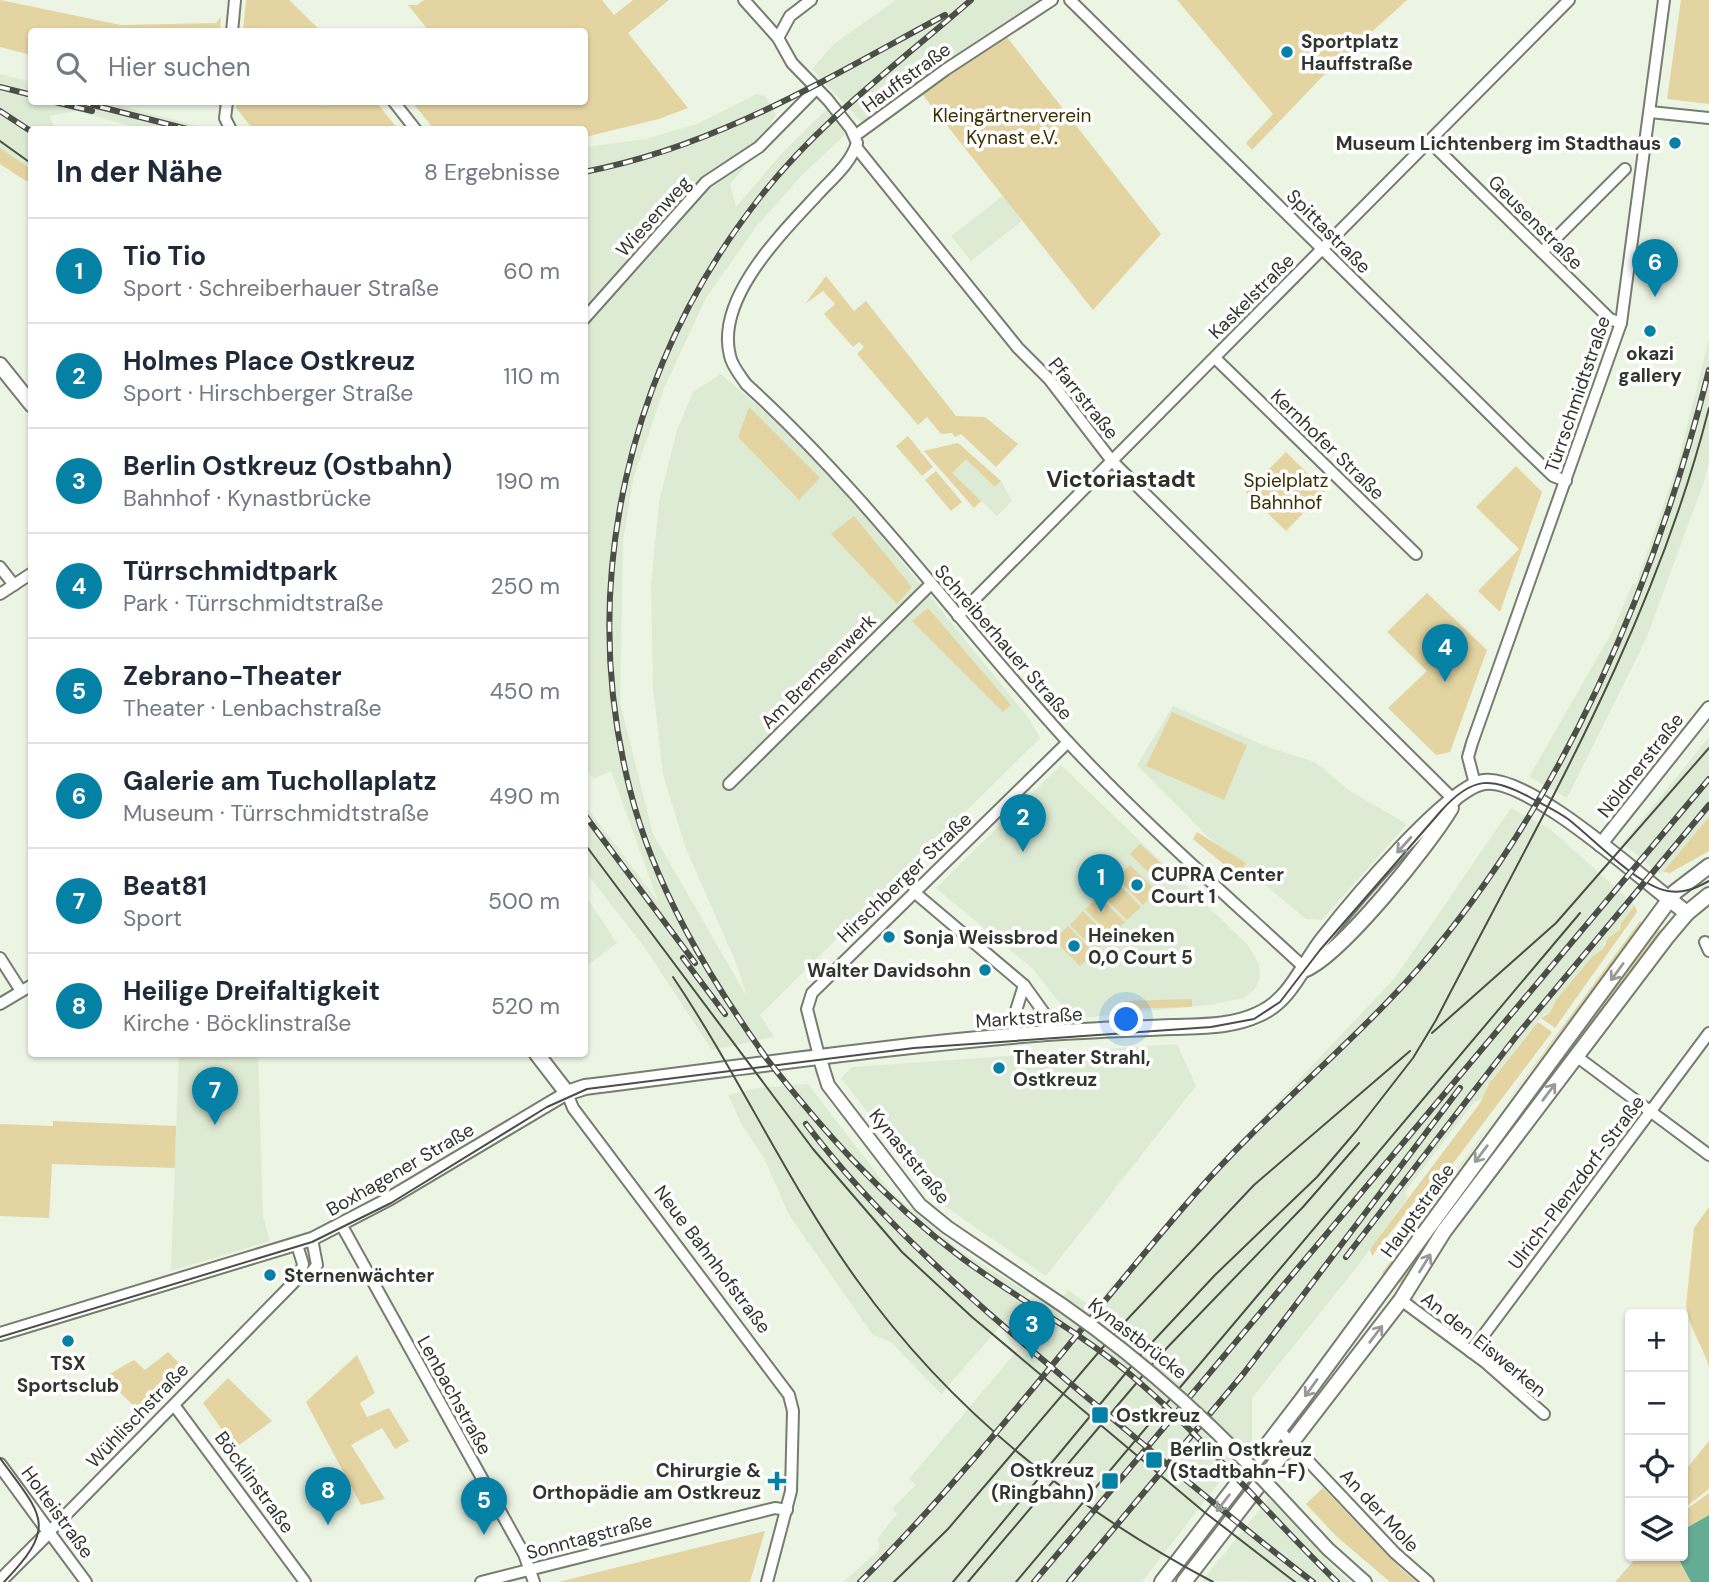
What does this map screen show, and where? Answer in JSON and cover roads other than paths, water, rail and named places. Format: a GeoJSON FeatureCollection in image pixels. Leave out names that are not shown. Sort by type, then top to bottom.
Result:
{"type":"FeatureCollection","features":[{"type":"Feature","properties":{"kind":"main road"},"geometry":{"type":"LineString","coordinates":[[0,365],[28,400]]}},
{"type":"Feature","properties":{"kind":"main road"},"geometry":{"type":"LineString","coordinates":[[1475,784],[1494,782],[1517,790],[1565,817],[1669,900],[1688,912]]}},
{"type":"Feature","properties":{"kind":"main road","name":"Marktstraße"},"geometry":{"type":"LineString","coordinates":[[819,1056],[1048,1033],[1239,1021],[1272,1006],[1306,969],[1324,937],[1396,854],[1424,824],[1475,784]]}},
{"type":"Feature","properties":{"kind":"main road","name":"Hauptstraße"},"geometry":{"type":"LineString","coordinates":[[1161,1582],[1385,1288],[1669,900],[1679,888],[1709,866]]}},
{"type":"Feature","properties":{"kind":"main road","name":"Hauptstraße"},"geometry":{"type":"LineString","coordinates":[[1184,1582],[1401,1300],[1444,1231],[1576,1056],[1688,912],[1709,895]]}},
{"type":"Feature","properties":{"kind":"main road","name":"Boxhagener Straße"},"geometry":{"type":"LineString","coordinates":[[566,1093],[584,1087],[819,1056]]}},
{"type":"Feature","properties":{"kind":"main road","name":"Neue Bahnhofstraße"},"geometry":{"type":"LineString","coordinates":[[539,1057],[566,1093]]}},
{"type":"Feature","properties":{"kind":"main road"},"geometry":{"type":"LineString","coordinates":[[1385,1288],[1401,1300]]}},
{"type":"Feature","properties":{"kind":"street"},"geometry":{"type":"LineString","coordinates":[[232,28],[235,0]]}},
{"type":"Feature","properties":{"kind":"street"},"geometry":{"type":"LineString","coordinates":[[744,0],[778,38],[792,63],[856,135]]}},
{"type":"Feature","properties":{"kind":"street"},"geometry":{"type":"LineString","coordinates":[[778,38],[790,16],[811,0]]}},
{"type":"Feature","properties":{"kind":"street","name":"Hauffstraße"},"geometry":{"type":"LineString","coordinates":[[856,147],[856,135],[1003,31],[1052,0]]}},
{"type":"Feature","properties":{"kind":"street","name":"Spittastraße"},"geometry":{"type":"LineString","coordinates":[[1070,0],[1553,476],[1566,481]]}},
{"type":"Feature","properties":{"kind":"street","name":"Kaskelstraße"},"geometry":{"type":"LineString","coordinates":[[958,616],[1569,0]]}},
{"type":"Feature","properties":{"kind":"street","name":"Türrschmidtstraße"},"geometry":{"type":"LineString","coordinates":[[1475,784],[1468,757],[1470,747],[1621,323],[1664,0]]}},
{"type":"Feature","properties":{"kind":"street","name":"Wiesenweg"},"geometry":{"type":"LineString","coordinates":[[588,315],[706,182],[759,147],[817,88]]}},
{"type":"Feature","properties":{"kind":"street"},"geometry":{"type":"LineString","coordinates":[[227,105],[225,118],[229,126]]}},
{"type":"Feature","properties":{"kind":"street"},"geometry":{"type":"LineString","coordinates":[[396,105],[413,126]]}},
{"type":"Feature","properties":{"kind":"street"},"geometry":{"type":"LineString","coordinates":[[1650,111],[1709,118]]}},
{"type":"Feature","properties":{"kind":"street","name":"Geusenstraße"},"geometry":{"type":"LineString","coordinates":[[1429,141],[1610,319],[1621,323]]}},
{"type":"Feature","properties":{"kind":"street","name":"Pfarrstraße"},"geometry":{"type":"LineString","coordinates":[[856,147],[1018,348],[1049,379],[1112,461],[1455,800]]}},
{"type":"Feature","properties":{"kind":"street","name":"Schreiberhauer Straße"},"geometry":{"type":"LineString","coordinates":[[856,147],[843,168],[760,262],[733,307],[727,333],[730,358],[746,384],[825,460],[1068,742],[1146,824],[1306,969]]}},
{"type":"Feature","properties":{"kind":"street"},"geometry":{"type":"LineString","coordinates":[[1542,253],[1625,169]]}},
{"type":"Feature","properties":{"kind":"street","name":"Kernhofer Straße"},"geometry":{"type":"LineString","coordinates":[[1215,358],[1416,554]]}},
{"type":"Feature","properties":{"kind":"street"},"geometry":{"type":"LineString","coordinates":[[0,567],[14,585]]}},
{"type":"Feature","properties":{"kind":"street"},"geometry":{"type":"LineString","coordinates":[[0,594],[28,576]]}},
{"type":"Feature","properties":{"kind":"street","name":"Am Bremsenwerk"},"geometry":{"type":"LineString","coordinates":[[729,784],[931,584]]}},
{"type":"Feature","properties":{"kind":"street","name":"Nöldnerstraße"},"geometry":{"type":"LineString","coordinates":[[1601,845],[1709,708]]}},
{"type":"Feature","properties":{"kind":"street","name":"Hirschberger Straße"},"geometry":{"type":"LineString","coordinates":[[819,1056],[807,1002],[821,982],[1068,742]]}},
{"type":"Feature","properties":{"kind":"street"},"geometry":{"type":"LineString","coordinates":[[914,892],[1024,985],[1047,1017],[1048,1033]]}},
{"type":"Feature","properties":{"kind":"street"},"geometry":{"type":"LineString","coordinates":[[0,958],[27,988],[0,1004]]}},
{"type":"Feature","properties":{"kind":"street"},"geometry":{"type":"LineString","coordinates":[[1014,1037],[1014,1017],[1024,985]]}},
{"type":"Feature","properties":{"kind":"street","name":"Ulrich-Plenzdorf-Straße"},"geometry":{"type":"LineString","coordinates":[[1471,1352],[1709,1033]]}},
{"type":"Feature","properties":{"kind":"street","name":"Kynaststraße"},"geometry":{"type":"LineString","coordinates":[[819,1056],[828,1085],[920,1205],[947,1227],[1031,1284]]}},
{"type":"Feature","properties":{"kind":"street"},"geometry":{"type":"LineString","coordinates":[[1576,1056],[1709,1155]]}},
{"type":"Feature","properties":{"kind":"street","name":"Neue Bahnhofstraße"},"geometry":{"type":"LineString","coordinates":[[566,1093],[581,1119],[588,1123],[789,1395],[793,1411],[793,1467],[787,1510],[767,1582]]}},
{"type":"Feature","properties":{"kind":"street","name":"Boxhagener Straße"},"geometry":{"type":"LineString","coordinates":[[0,1334],[298,1245],[342,1226],[566,1093]]}},
{"type":"Feature","properties":{"kind":"street","name":"Lenbachstraße"},"geometry":{"type":"LineString","coordinates":[[342,1226],[530,1570],[534,1582]]}},
{"type":"Feature","properties":{"kind":"street","name":"Wühlischstraße"},"geometry":{"type":"LineString","coordinates":[[0,1581],[300,1276],[309,1275],[317,1265],[312,1239]]}},
{"type":"Feature","properties":{"kind":"street"},"geometry":{"type":"LineString","coordinates":[[298,1245],[303,1264],[300,1276]]}},
{"type":"Feature","properties":{"kind":"street","name":"Kynastbrücke"},"geometry":{"type":"LineString","coordinates":[[1031,1284],[1093,1325],[1160,1378],[1219,1432],[1328,1549],[1366,1582]]}},
{"type":"Feature","properties":{"kind":"street","name":"An den Eiswerken"},"geometry":{"type":"LineString","coordinates":[[1401,1300],[1471,1352],[1544,1415]]}},
{"type":"Feature","properties":{"kind":"street","name":"Böcklinstraße"},"geometry":{"type":"LineString","coordinates":[[174,1405],[305,1582]]}},
{"type":"Feature","properties":{"kind":"street","name":"An der Mole"},"geometry":{"type":"LineString","coordinates":[[1279,1430],[1395,1553],[1428,1582]]}},
{"type":"Feature","properties":{"kind":"street","name":"Holteistraße"},"geometry":{"type":"LineString","coordinates":[[0,1465],[86,1582]]}},
{"type":"Feature","properties":{"kind":"street","name":"Sonntagstraße"},"geometry":{"type":"LineString","coordinates":[[481,1582],[762,1511],[775,1508],[787,1510]]}},
{"type":"Feature","properties":{"kind":"tram line"},"geometry":{"type":"LineString","coordinates":[[0,141],[28,161]]}},
{"type":"Feature","properties":{"kind":"tram line"},"geometry":{"type":"LineString","coordinates":[[953,1582],[1144,1351],[1215,1275],[1317,1177],[1413,1058],[1436,1020],[1553,797],[1625,646],[1686,489],[1709,408]]}},
{"type":"Feature","properties":{"kind":"tram line"},"geometry":{"type":"LineString","coordinates":[[1432,1033],[1556,923],[1709,748]]}},
{"type":"Feature","properties":{"kind":"tram line"},"geometry":{"type":"LineString","coordinates":[[0,1337],[312,1242],[391,1203],[547,1107],[587,1089],[914,1048],[1211,1027],[1254,1019],[1280,1002],[1320,950],[1452,799],[1483,783],[1505,786],[1555,811],[1629,871],[1656,887],[1679,892],[1709,881]]}},
{"type":"Feature","properties":{"kind":"tram line"},"geometry":{"type":"LineString","coordinates":[[588,848],[813,1149],[902,1252],[972,1317],[1203,1511],[1295,1582]]}},
{"type":"Feature","properties":{"kind":"tram line"},"geometry":{"type":"LineString","coordinates":[[1016,1582],[1580,913]]}},
{"type":"Feature","properties":{"kind":"tram line"},"geometry":{"type":"LineString","coordinates":[[673,977],[832,1243],[893,1327],[932,1372],[1017,1452],[1063,1488],[1111,1522],[1213,1582]]}},
{"type":"Feature","properties":{"kind":"tram line"},"geometry":{"type":"LineString","coordinates":[[894,1582],[948,1529],[1121,1326],[1254,1185],[1410,1051]]}},
{"type":"Feature","properties":{"kind":"tram line"},"geometry":{"type":"LineString","coordinates":[[968,1582],[1161,1354],[1303,1207],[1359,1143]]}},
{"type":"Feature","properties":{"kind":"tram line"},"geometry":{"type":"LineString","coordinates":[[0,1458],[26,1494],[38,1520],[38,1533],[32,1547],[4,1582]]}},
{"type":"Feature","properties":{"kind":"railway"},"geometry":{"type":"LineString","coordinates":[[765,1056],[723,994],[685,929],[653,861],[630,790],[615,712],[610,633],[613,555],[626,478],[648,402],[677,330],[715,261],[761,196],[835,117],[971,0]]}},
{"type":"Feature","properties":{"kind":"railway"},"geometry":{"type":"LineString","coordinates":[[588,171],[633,161],[725,128],[814,86],[945,15]]}},
{"type":"Feature","properties":{"kind":"railway"},"geometry":{"type":"LineString","coordinates":[[0,87],[28,94]]}},
{"type":"Feature","properties":{"kind":"railway"},"geometry":{"type":"LineString","coordinates":[[67,105],[92,111]]}},
{"type":"Feature","properties":{"kind":"railway"},"geometry":{"type":"LineString","coordinates":[[93,105],[175,126]]}},
{"type":"Feature","properties":{"kind":"railway"},"geometry":{"type":"LineString","coordinates":[[0,111],[28,129]]}},
{"type":"Feature","properties":{"kind":"railway"},"geometry":{"type":"LineString","coordinates":[[860,1582],[948,1489],[1195,1194],[1250,1136],[1391,998],[1470,904],[1517,835],[1560,762],[1598,687],[1662,530],[1709,370]]}},
{"type":"Feature","properties":{"kind":"railway"},"geometry":{"type":"LineString","coordinates":[[1034,1582],[1709,779]]}},
{"type":"Feature","properties":{"kind":"railway"},"geometry":{"type":"LineString","coordinates":[[1346,1257],[1518,1034],[1709,805]]}},
{"type":"Feature","properties":{"kind":"railway"},"geometry":{"type":"LineString","coordinates":[[588,819],[695,963]]}},
{"type":"Feature","properties":{"kind":"railway"},"geometry":{"type":"LineString","coordinates":[[683,958],[725,1014]]}},
{"type":"Feature","properties":{"kind":"railway"},"geometry":{"type":"LineString","coordinates":[[760,1050],[829,1135],[906,1212],[962,1258],[1091,1344],[1132,1376],[1211,1451],[1337,1582]]}},
{"type":"Feature","properties":{"kind":"railway"},"geometry":{"type":"LineString","coordinates":[[1069,1582],[1244,1373],[1460,1088]]}},
{"type":"Feature","properties":{"kind":"railway"},"geometry":{"type":"LineString","coordinates":[[806,1124],[902,1233],[973,1299],[1197,1489],[1313,1582]]}},
{"type":"Feature","properties":{"kind":"place","name":"Sportplatz Hauffstraße"},"geometry":{"type":"Point","coordinates":[1287,52]}},
{"type":"Feature","properties":{"kind":"place","name":"Museum Lichtenberg im Stadthaus"},"geometry":{"type":"Point","coordinates":[1675,143]}},
{"type":"Feature","properties":{"kind":"place","name":"Galerie am Tuchollaplatz"},"geometry":{"type":"Point","coordinates":[1655,297]}},
{"type":"Feature","properties":{"kind":"place","name":"okazi gallery"},"geometry":{"type":"Point","coordinates":[1650,331]}},
{"type":"Feature","properties":{"kind":"place","name":"Türrschmidtpark"},"geometry":{"type":"Point","coordinates":[1445,682]}},
{"type":"Feature","properties":{"kind":"place","name":"Holmes Place Ostkreuz"},"geometry":{"type":"Point","coordinates":[1023,852]}},
{"type":"Feature","properties":{"kind":"place","name":"CUPRA Center Court 1"},"geometry":{"type":"Point","coordinates":[1137,885]}},
{"type":"Feature","properties":{"kind":"place","name":"Tio Tio"},"geometry":{"type":"Point","coordinates":[1101,912]}},
{"type":"Feature","properties":{"kind":"place","name":"Sonja Weissbrod"},"geometry":{"type":"Point","coordinates":[889,937]}},
{"type":"Feature","properties":{"kind":"place","name":"Heineken 0,0 Court 5"},"geometry":{"type":"Point","coordinates":[1074,946]}},
{"type":"Feature","properties":{"kind":"place","name":"Walter Davidsohn"},"geometry":{"type":"Point","coordinates":[985,970]}},
{"type":"Feature","properties":{"kind":"place","name":"Theater Strahl, Ostkreuz"},"geometry":{"type":"Point","coordinates":[999,1068]}},
{"type":"Feature","properties":{"kind":"place","name":"Beat81"},"geometry":{"type":"Point","coordinates":[215,1125]}},
{"type":"Feature","properties":{"kind":"place","name":"Sternenwächter"},"geometry":{"type":"Point","coordinates":[270,1275]}},
{"type":"Feature","properties":{"kind":"place","name":"TSX Sportsclub"},"geometry":{"type":"Point","coordinates":[68,1341]}},
{"type":"Feature","properties":{"kind":"place","name":"Berlin Ostkreuz (Ostbahn)"},"geometry":{"type":"Point","coordinates":[1032,1359]}},
{"type":"Feature","properties":{"kind":"place","name":"Ostkreuz"},"geometry":{"type":"Point","coordinates":[1100,1415]}},
{"type":"Feature","properties":{"kind":"place","name":"Berlin Ostkreuz (Stadtbahn-F)"},"geometry":{"type":"Point","coordinates":[1154,1460]}},
{"type":"Feature","properties":{"kind":"place","name":"Chirurgie & Orthopädie am Ostkreuz"},"geometry":{"type":"Point","coordinates":[777,1481]}},
{"type":"Feature","properties":{"kind":"place","name":"Ostkreuz (Ringbahn)"},"geometry":{"type":"Point","coordinates":[1110,1481]}},
{"type":"Feature","properties":{"kind":"place","name":"Heilige Dreifaltigkeit"},"geometry":{"type":"Point","coordinates":[328,1525]}},
{"type":"Feature","properties":{"kind":"place","name":"Zebrano-Theater"},"geometry":{"type":"Point","coordinates":[484,1535]}},
{"type":"Feature","properties":{"kind":"district","name":"Victoriastadt"},"geometry":{"type":"Point","coordinates":[1121,479]}},
{"type":"Feature","properties":{"kind":"park label","name":"Kleingärtnerverein Kynast e.V."},"geometry":{"type":"Point","coordinates":[1012,126]}},
{"type":"Feature","properties":{"kind":"park label","name":"Spielplatz Bahnhof"},"geometry":{"type":"Point","coordinates":[1286,491]}}]}
